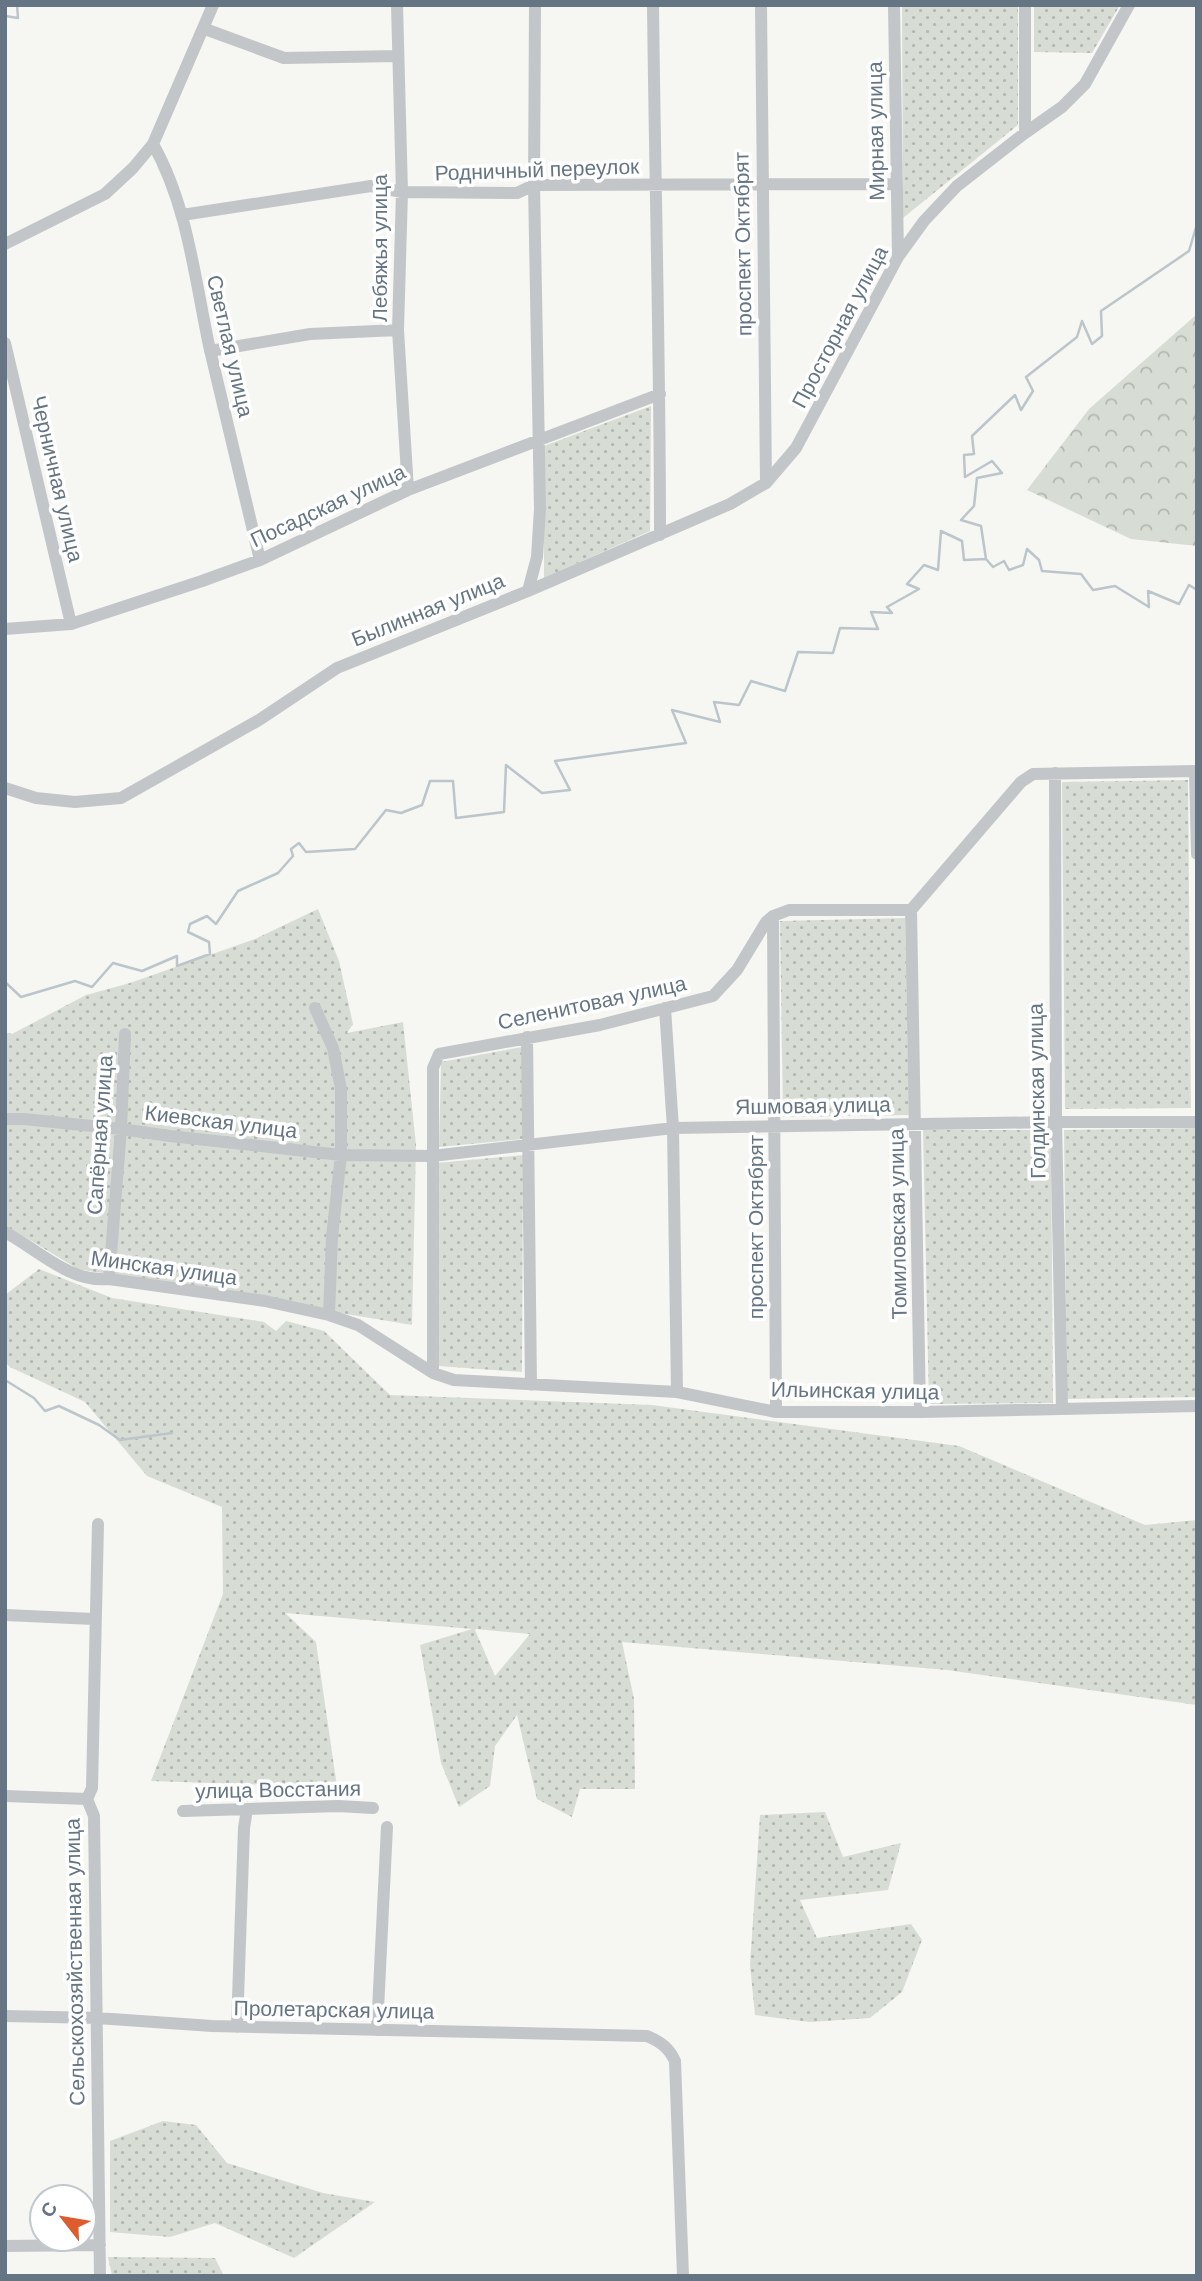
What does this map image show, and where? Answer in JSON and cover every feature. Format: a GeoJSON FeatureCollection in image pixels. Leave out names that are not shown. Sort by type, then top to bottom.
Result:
{"type":"FeatureCollection","features":[{"type":"Feature","properties":{"kind":"street"},"geometry":{"type":"LineString","coordinates":[[5,244],[105,194],[133,168],[153,144],[214,5]]}},
{"type":"Feature","properties":{"kind":"street","name":"Лебяжья улица"},"geometry":{"type":"LineString","coordinates":[[397,5],[402,192],[398,330],[408,490]]}},
{"type":"Feature","properties":{"kind":"street","name":"Былинная улица"},"geometry":{"type":"LineString","coordinates":[[5,788],[36,798],[75,802],[121,798],[259,720],[337,668],[528,591],[537,556],[540,509],[534,185],[535,5]]}},
{"type":"Feature","properties":{"kind":"street"},"geometry":{"type":"LineString","coordinates":[[653,5],[660,535]]}},
{"type":"Feature","properties":{"kind":"street","name":"проспект Октябрят"},"geometry":{"type":"LineString","coordinates":[[761,5],[766,482]]}},
{"type":"Feature","properties":{"kind":"street","name":"Мирная улица"},"geometry":{"type":"LineString","coordinates":[[894,5],[898,257]]}},
{"type":"Feature","properties":{"kind":"street"},"geometry":{"type":"LineString","coordinates":[[1025,5],[1025,133]]}},
{"type":"Feature","properties":{"kind":"street","name":"Просторная улица"},"geometry":{"type":"LineString","coordinates":[[528,591],[730,504],[766,482],[796,448],[898,257],[924,221],[957,186],[1062,107],[1084,84],[1129,5]]}},
{"type":"Feature","properties":{"kind":"street"},"geometry":{"type":"LineString","coordinates":[[205,29],[284,58],[398,56]]}},
{"type":"Feature","properties":{"kind":"street","name":"Светлая улица"},"geometry":{"type":"LineString","coordinates":[[153,144],[164,164],[182,215],[210,351],[260,560]]}},
{"type":"Feature","properties":{"kind":"street","name":"Родничный переулок"},"geometry":{"type":"LineString","coordinates":[[182,215],[371,186],[402,192],[517,193],[534,185],[896,184]]}},
{"type":"Feature","properties":{"kind":"street"},"geometry":{"type":"LineString","coordinates":[[210,351],[310,334],[398,330]]}},
{"type":"Feature","properties":{"kind":"street","name":"Черничная улица"},"geometry":{"type":"LineString","coordinates":[[5,343],[71,624]]}},
{"type":"Feature","properties":{"kind":"street","name":"Посадская улица"},"geometry":{"type":"LineString","coordinates":[[5,629],[71,624],[260,560],[408,490],[660,394]]}},
{"type":"Feature","properties":{"kind":"street"},"geometry":{"type":"LineString","coordinates":[[773,916],[789,910],[911,910],[1021,782],[1032,774],[1196,771],[1197,854]]}},
{"type":"Feature","properties":{"kind":"street","name":"Голдинская улица"},"geometry":{"type":"LineString","coordinates":[[1055,773],[1056,1122],[1062,1409]]}},
{"type":"Feature","properties":{"kind":"street","name":"Томиловская улица"},"geometry":{"type":"LineString","coordinates":[[911,910],[920,1412]]}},
{"type":"Feature","properties":{"kind":"street","name":"проспект Октябрят"},"geometry":{"type":"LineString","coordinates":[[773,916],[776,1412]]}},
{"type":"Feature","properties":{"kind":"street","name":"Селенитовая улица"},"geometry":{"type":"LineString","coordinates":[[432,1156],[433,1068],[439,1054],[600,1025],[713,996],[733,976],[766,922],[773,916]]}},
{"type":"Feature","properties":{"kind":"street"},"geometry":{"type":"LineString","coordinates":[[315,1008],[333,1048],[341,1089],[341,1155],[332,1237],[329,1315]]}},
{"type":"Feature","properties":{"kind":"street"},"geometry":{"type":"LineString","coordinates":[[665,1008],[673,1128],[677,1392]]}},
{"type":"Feature","properties":{"kind":"street","name":"Сапёрная улица"},"geometry":{"type":"LineString","coordinates":[[109,1279],[121,1129],[125,1034]]}},
{"type":"Feature","properties":{"kind":"street"},"geometry":{"type":"LineString","coordinates":[[527,1037],[531,1385]]}},
{"type":"Feature","properties":{"kind":"street","name":"Киевская улица"},"geometry":{"type":"LineString","coordinates":[[5,1119],[121,1129],[341,1155],[432,1156]]}},
{"type":"Feature","properties":{"kind":"street","name":"Яшмовая улица"},"geometry":{"type":"LineString","coordinates":[[432,1156],[673,1128],[916,1123],[1197,1122]]}},
{"type":"Feature","properties":{"kind":"street"},"geometry":{"type":"LineString","coordinates":[[432,1156],[433,1373]]}},
{"type":"Feature","properties":{"kind":"street","name":"Минская улица"},"geometry":{"type":"LineString","coordinates":[[5,1231],[74,1275],[94,1281],[109,1279],[265,1301],[329,1315],[358,1325],[433,1373]]}},
{"type":"Feature","properties":{"kind":"street","name":"Ильинская улица"},"geometry":{"type":"LineString","coordinates":[[433,1373],[454,1380],[677,1392],[776,1412],[1197,1406]]}},
{"type":"Feature","properties":{"kind":"street","name":"Сельскохозяйственная улица"},"geometry":{"type":"LineString","coordinates":[[98,1524],[92,1788],[87,1799],[94,1816],[100,2276]]}},
{"type":"Feature","properties":{"kind":"street"},"geometry":{"type":"LineString","coordinates":[[5,1615],[94,1619]]}},
{"type":"Feature","properties":{"kind":"street"},"geometry":{"type":"LineString","coordinates":[[5,1796],[87,1799]]}},
{"type":"Feature","properties":{"kind":"street","name":"улица Восстания"},"geometry":{"type":"LineString","coordinates":[[183,1811],[338,1806],[373,1808]]}},
{"type":"Feature","properties":{"kind":"street"},"geometry":{"type":"LineString","coordinates":[[237,2027],[244,1828],[247,1809]]}},
{"type":"Feature","properties":{"kind":"street"},"geometry":{"type":"LineString","coordinates":[[377,2030],[387,1827]]}},
{"type":"Feature","properties":{"kind":"street","name":"Пролетарская улица"},"geometry":{"type":"LineString","coordinates":[[5,2016],[97,2018],[237,2027],[648,2036],[660,2041],[670,2050],[676,2062],[683,2276]]}},
{"type":"Feature","properties":{"kind":"street"},"geometry":{"type":"LineString","coordinates":[[5,2246],[100,2245]]}},
{"type":"Feature","properties":{"kind":"green space"},"geometry":{"type":"Polygon","coordinates":[[[902,5],[1018,5],[1018,125],[903,218],[902,5]]]}},
{"type":"Feature","properties":{"kind":"green space"},"geometry":{"type":"Polygon","coordinates":[[[1034,5],[1120,5],[1092,53],[1034,52],[1034,5]]]}},
{"type":"Feature","properties":{"kind":"green space"},"geometry":{"type":"Polygon","coordinates":[[[1197,314],[1197,546],[1131,539],[1027,490],[1089,409],[1197,314]]]}},
{"type":"Feature","properties":{"kind":"green space"},"geometry":{"type":"Polygon","coordinates":[[[651,406],[650,531],[544,578],[544,446],[651,406]]]}},
{"type":"Feature","properties":{"kind":"green space"},"geometry":{"type":"Polygon","coordinates":[[[1188,780],[1191,1108],[1065,1109],[1062,782],[1188,780]]]}},
{"type":"Feature","properties":{"kind":"green space"},"geometry":{"type":"Polygon","coordinates":[[[318,909],[339,961],[353,1024],[347,1033],[403,1022],[416,1145],[412,1325],[78,1269],[5,1225],[5,1032],[12,1034],[86,995],[130,983],[255,939],[318,909]]]}},
{"type":"Feature","properties":{"kind":"green space"},"geometry":{"type":"Polygon","coordinates":[[[905,918],[909,1115],[783,1117],[780,921],[905,918]]]}},
{"type":"Feature","properties":{"kind":"green space"},"geometry":{"type":"Polygon","coordinates":[[[522,1047],[523,1139],[439,1147],[441,1062],[522,1047]]]}},
{"type":"Feature","properties":{"kind":"green space"},"geometry":{"type":"Polygon","coordinates":[[[1195,1128],[1197,1397],[1067,1399],[1064,1130],[1195,1128]]]}},
{"type":"Feature","properties":{"kind":"green space"},"geometry":{"type":"Polygon","coordinates":[[[923,1130],[1051,1130],[1053,1403],[929,1404],[923,1130]]]}},
{"type":"Feature","properties":{"kind":"green space"},"geometry":{"type":"Polygon","coordinates":[[[523,1155],[522,1372],[439,1366],[437,1163],[523,1155]]]}},
{"type":"Feature","properties":{"kind":"green space"},"geometry":{"type":"Polygon","coordinates":[[[39,1269],[112,1298],[264,1322],[276,1331],[286,1321],[324,1331],[390,1395],[652,1405],[959,1446],[1145,1525],[1197,1520],[1197,1705],[947,1670],[622,1642],[634,1699],[635,1789],[580,1789],[572,1817],[537,1799],[517,1715],[495,1746],[490,1786],[459,1807],[441,1763],[420,1645],[472,1629],[285,1613],[316,1642],[337,1787],[151,1781],[223,1594],[222,1507],[147,1476],[85,1402],[10,1367],[5,1362],[5,1295],[39,1269]],[[476,1629],[495,1676],[530,1634],[476,1629]]]}},
{"type":"Feature","properties":{"kind":"green space"},"geometry":{"type":"Polygon","coordinates":[[[825,1812],[843,1857],[901,1843],[888,1890],[800,1900],[817,1938],[911,1924],[922,1940],[902,1992],[870,2018],[810,2022],[755,2015],[750,1965],[760,1815],[825,1812]]]}},
{"type":"Feature","properties":{"kind":"green space"},"geometry":{"type":"Polygon","coordinates":[[[163,2121],[196,2125],[227,2163],[323,2193],[375,2202],[294,2258],[215,2223],[170,2237],[110,2232],[110,2141],[163,2121]]]}},
{"type":"Feature","properties":{"kind":"green space"},"geometry":{"type":"Polygon","coordinates":[[[108,2257],[215,2258],[224,2276],[112,2276],[108,2257]]]}},
{"type":"Feature","properties":{"kind":"waterway"},"geometry":{"type":"LineString","coordinates":[[5,16],[18,18],[17,5]]}},
{"type":"Feature","properties":{"kind":"waterway"},"geometry":{"type":"LineString","coordinates":[[5,982],[21,997],[75,981],[92,987],[113,963],[142,971],[177,956],[177,966],[210,954],[209,942],[188,932],[190,924],[207,916],[216,924],[238,891],[278,873],[293,856],[291,849],[299,843],[306,852],[355,849],[386,810],[401,813],[422,805],[430,781],[453,781],[456,818],[504,812],[506,765],[542,793],[570,790],[555,761],[686,743],[672,710],[720,722],[714,702],[739,705],[751,681],[785,691],[798,652],[833,653],[840,628],[878,629],[871,612],[892,613],[887,607],[919,589],[907,584],[924,565],[938,570],[941,531],[962,541],[964,560],[986,559],[981,526],[961,520],[974,506],[977,478],[1002,473],[992,461],[965,477],[964,455],[974,454],[972,436],[1015,395],[1021,410],[1033,391],[1026,377],[1077,337],[1082,321],[1092,344],[1102,336],[1101,311],[1189,251],[1197,224]]}},
{"type":"Feature","properties":{"kind":"waterway"},"geometry":{"type":"LineString","coordinates":[[986,559],[993,567],[1004,561],[1009,570],[1023,565],[1027,549],[1039,560],[1042,571],[1081,574],[1093,590],[1115,586],[1149,607],[1148,591],[1179,604],[1189,585],[1197,590]]}},
{"type":"Feature","properties":{"kind":"waterway"},"geometry":{"type":"LineString","coordinates":[[5,1380],[34,1398],[45,1411],[59,1406],[99,1425],[120,1440],[172,1433]]}}]}
